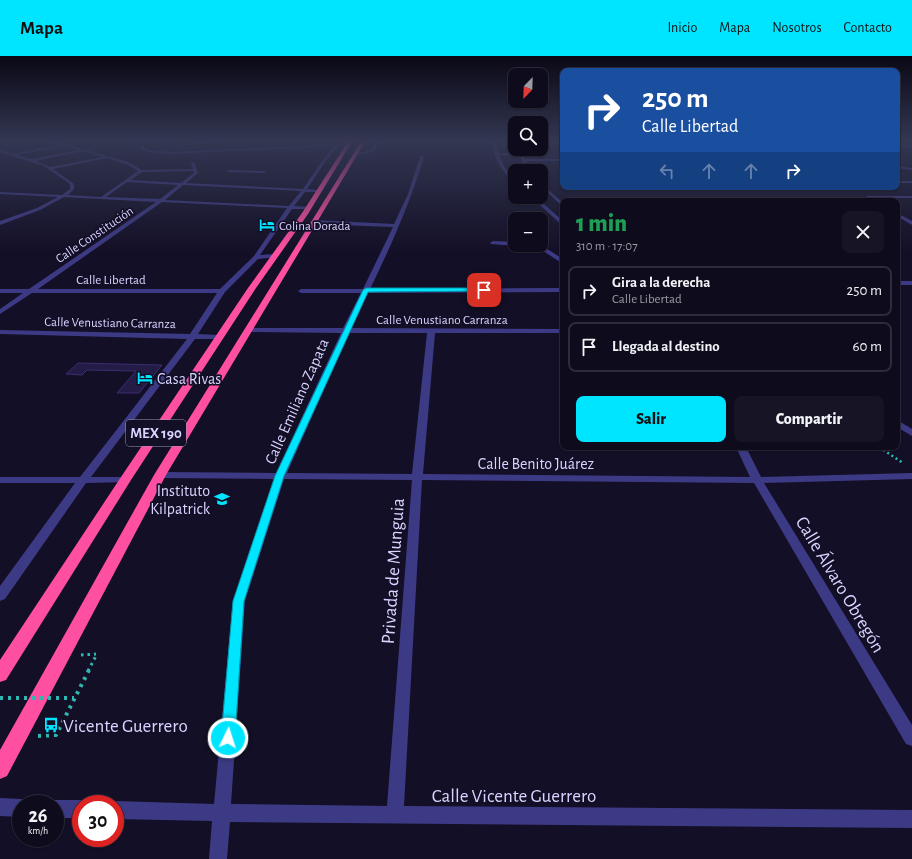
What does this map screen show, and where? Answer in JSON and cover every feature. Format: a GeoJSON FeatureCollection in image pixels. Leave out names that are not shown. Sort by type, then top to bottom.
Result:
{"type":"FeatureCollection","features":[{"type":"Feature","properties":{"kind":"highway","name":"MEX 190"},"geometry":{"type":"LineString","coordinates":[[0,675],[125,480],[274,256],[309,208],[327,177]]}},
{"type":"Feature","properties":{"kind":"highway","name":"MEX 190"},"geometry":{"type":"LineString","coordinates":[[0,769],[160,475],[340,177]]}},
{"type":"Feature","properties":{"kind":"street"},"geometry":{"type":"LineString","coordinates":[[0,223],[54,202],[66,195],[72,189],[72,184],[63,177]]}},
{"type":"Feature","properties":{"kind":"street"},"geometry":{"type":"LineString","coordinates":[[103,197],[131,177]]}},
{"type":"Feature","properties":{"kind":"street","name":"Calle Constitución"},"geometry":{"type":"LineString","coordinates":[[0,312],[162,200],[190,177]]}},
{"type":"Feature","properties":{"kind":"street"},"geometry":{"type":"LineString","coordinates":[[0,596],[83,480],[193,336],[222,291],[256,258],[313,177]]}},
{"type":"Feature","properties":{"kind":"street","name":"Calle Emiliano Zapata"},"geometry":{"type":"LineString","coordinates":[[218,859],[239,601],[280,476],[346,330],[383,256],[410,194],[415,177]]}},
{"type":"Feature","properties":{"kind":"street"},"geometry":{"type":"LineString","coordinates":[[126,181],[182,184],[252,185],[318,191]]}},
{"type":"Feature","properties":{"kind":"street"},"geometry":{"type":"LineString","coordinates":[[900,182],[912,182]]}},
{"type":"Feature","properties":{"kind":"street"},"geometry":{"type":"LineString","coordinates":[[775,190],[838,190]]}},
{"type":"Feature","properties":{"kind":"street"},"geometry":{"type":"LineString","coordinates":[[548,191],[560,203]]}},
{"type":"Feature","properties":{"kind":"street"},"geometry":{"type":"LineString","coordinates":[[0,193],[66,195],[309,208]]}},
{"type":"Feature","properties":{"kind":"street"},"geometry":{"type":"LineString","coordinates":[[870,198],[868,197],[912,197]]}},
{"type":"Feature","properties":{"kind":"street"},"geometry":{"type":"LineString","coordinates":[[213,207],[218,204]]}},
{"type":"Feature","properties":{"kind":"street"},"geometry":{"type":"LineString","coordinates":[[541,204],[560,221]]}},
{"type":"Feature","properties":{"kind":"street"},"geometry":{"type":"LineString","coordinates":[[900,216],[912,224]]}},
{"type":"Feature","properties":{"kind":"street"},"geometry":{"type":"LineString","coordinates":[[313,222],[396,226]]}},
{"type":"Feature","properties":{"kind":"street"},"geometry":{"type":"LineString","coordinates":[[904,224],[912,224]]}},
{"type":"Feature","properties":{"kind":"street"},"geometry":{"type":"LineString","coordinates":[[493,243],[508,244]]}},
{"type":"Feature","properties":{"kind":"street"},"geometry":{"type":"LineString","coordinates":[[548,252],[560,260]]}},
{"type":"Feature","properties":{"kind":"street"},"geometry":{"type":"LineString","coordinates":[[256,258],[274,256]]}},
{"type":"Feature","properties":{"kind":"street"},"geometry":{"type":"LineString","coordinates":[[900,283],[912,283]]}},
{"type":"Feature","properties":{"kind":"street"},"geometry":{"type":"LineString","coordinates":[[301,291],[560,290]]}},
{"type":"Feature","properties":{"kind":"street","name":"Calle Libertad"},"geometry":{"type":"LineString","coordinates":[[0,291],[222,291]]}},
{"type":"Feature","properties":{"kind":"street","name":"Calle Venustiano Carranza"},"geometry":{"type":"LineString","coordinates":[[248,330],[560,332]]}},
{"type":"Feature","properties":{"kind":"street","name":"Privada de Munguia"},"geometry":{"type":"LineString","coordinates":[[395,815],[417,478],[431,331]]}},
{"type":"Feature","properties":{"kind":"street","name":"Calle Venustiano Carranza"},"geometry":{"type":"LineString","coordinates":[[0,332],[220,337]]}},
{"type":"Feature","properties":{"kind":"street"},"geometry":{"type":"LineString","coordinates":[[900,425],[912,433]]}},
{"type":"Feature","properties":{"kind":"street","name":"Calle Álvaro Obregón"},"geometry":{"type":"LineString","coordinates":[[742,450],[757,480],[912,739]]}},
{"type":"Feature","properties":{"kind":"street","name":"Calle Benito Juárez"},"geometry":{"type":"LineString","coordinates":[[160,475],[757,480],[912,476]]}},
{"type":"Feature","properties":{"kind":"street"},"geometry":{"type":"LineString","coordinates":[[0,480],[125,480]]}},
{"type":"Feature","properties":{"kind":"street"},"geometry":{"type":"LineString","coordinates":[[0,807],[12,808]]}},
{"type":"Feature","properties":{"kind":"street","name":"Calle Vicente Guerrero"},"geometry":{"type":"LineString","coordinates":[[124,810],[222,814],[912,819]]}},
{"type":"Feature","properties":{"kind":"path"},"geometry":{"type":"LineString","coordinates":[[883,450],[905,465]]}},
{"type":"Feature","properties":{"kind":"path"},"geometry":{"type":"LineString","coordinates":[[56,735],[97,654]]}},
{"type":"Feature","properties":{"kind":"path"},"geometry":{"type":"LineString","coordinates":[[0,698],[74,698]]}},
{"type":"Feature","properties":{"kind":"building"},"geometry":{"type":"Polygon","coordinates":[[[78,363],[162,365],[139,393],[117,393],[136,371],[87,370],[82,375],[66,374],[78,363]]]}},
{"type":"Feature","properties":{"kind":"place","name":"Colina Dorada"},"geometry":{"type":"Point","coordinates":[267,225]}},
{"type":"Feature","properties":{"kind":"place","name":"Casa Rivas"},"geometry":{"type":"Point","coordinates":[145,378]}},
{"type":"Feature","properties":{"kind":"place","name":"Instituto Kilpatrick"},"geometry":{"type":"Point","coordinates":[222,499]}},
{"type":"Feature","properties":{"kind":"place","name":"Vicente Guerrero"},"geometry":{"type":"Point","coordinates":[51,725]}},
{"type":"Feature","properties":{"kind":"route"},"geometry":{"type":"LineString","coordinates":[[228,738],[239,601],[280,476],[346,330],[366,290],[484,290]]}}]}
